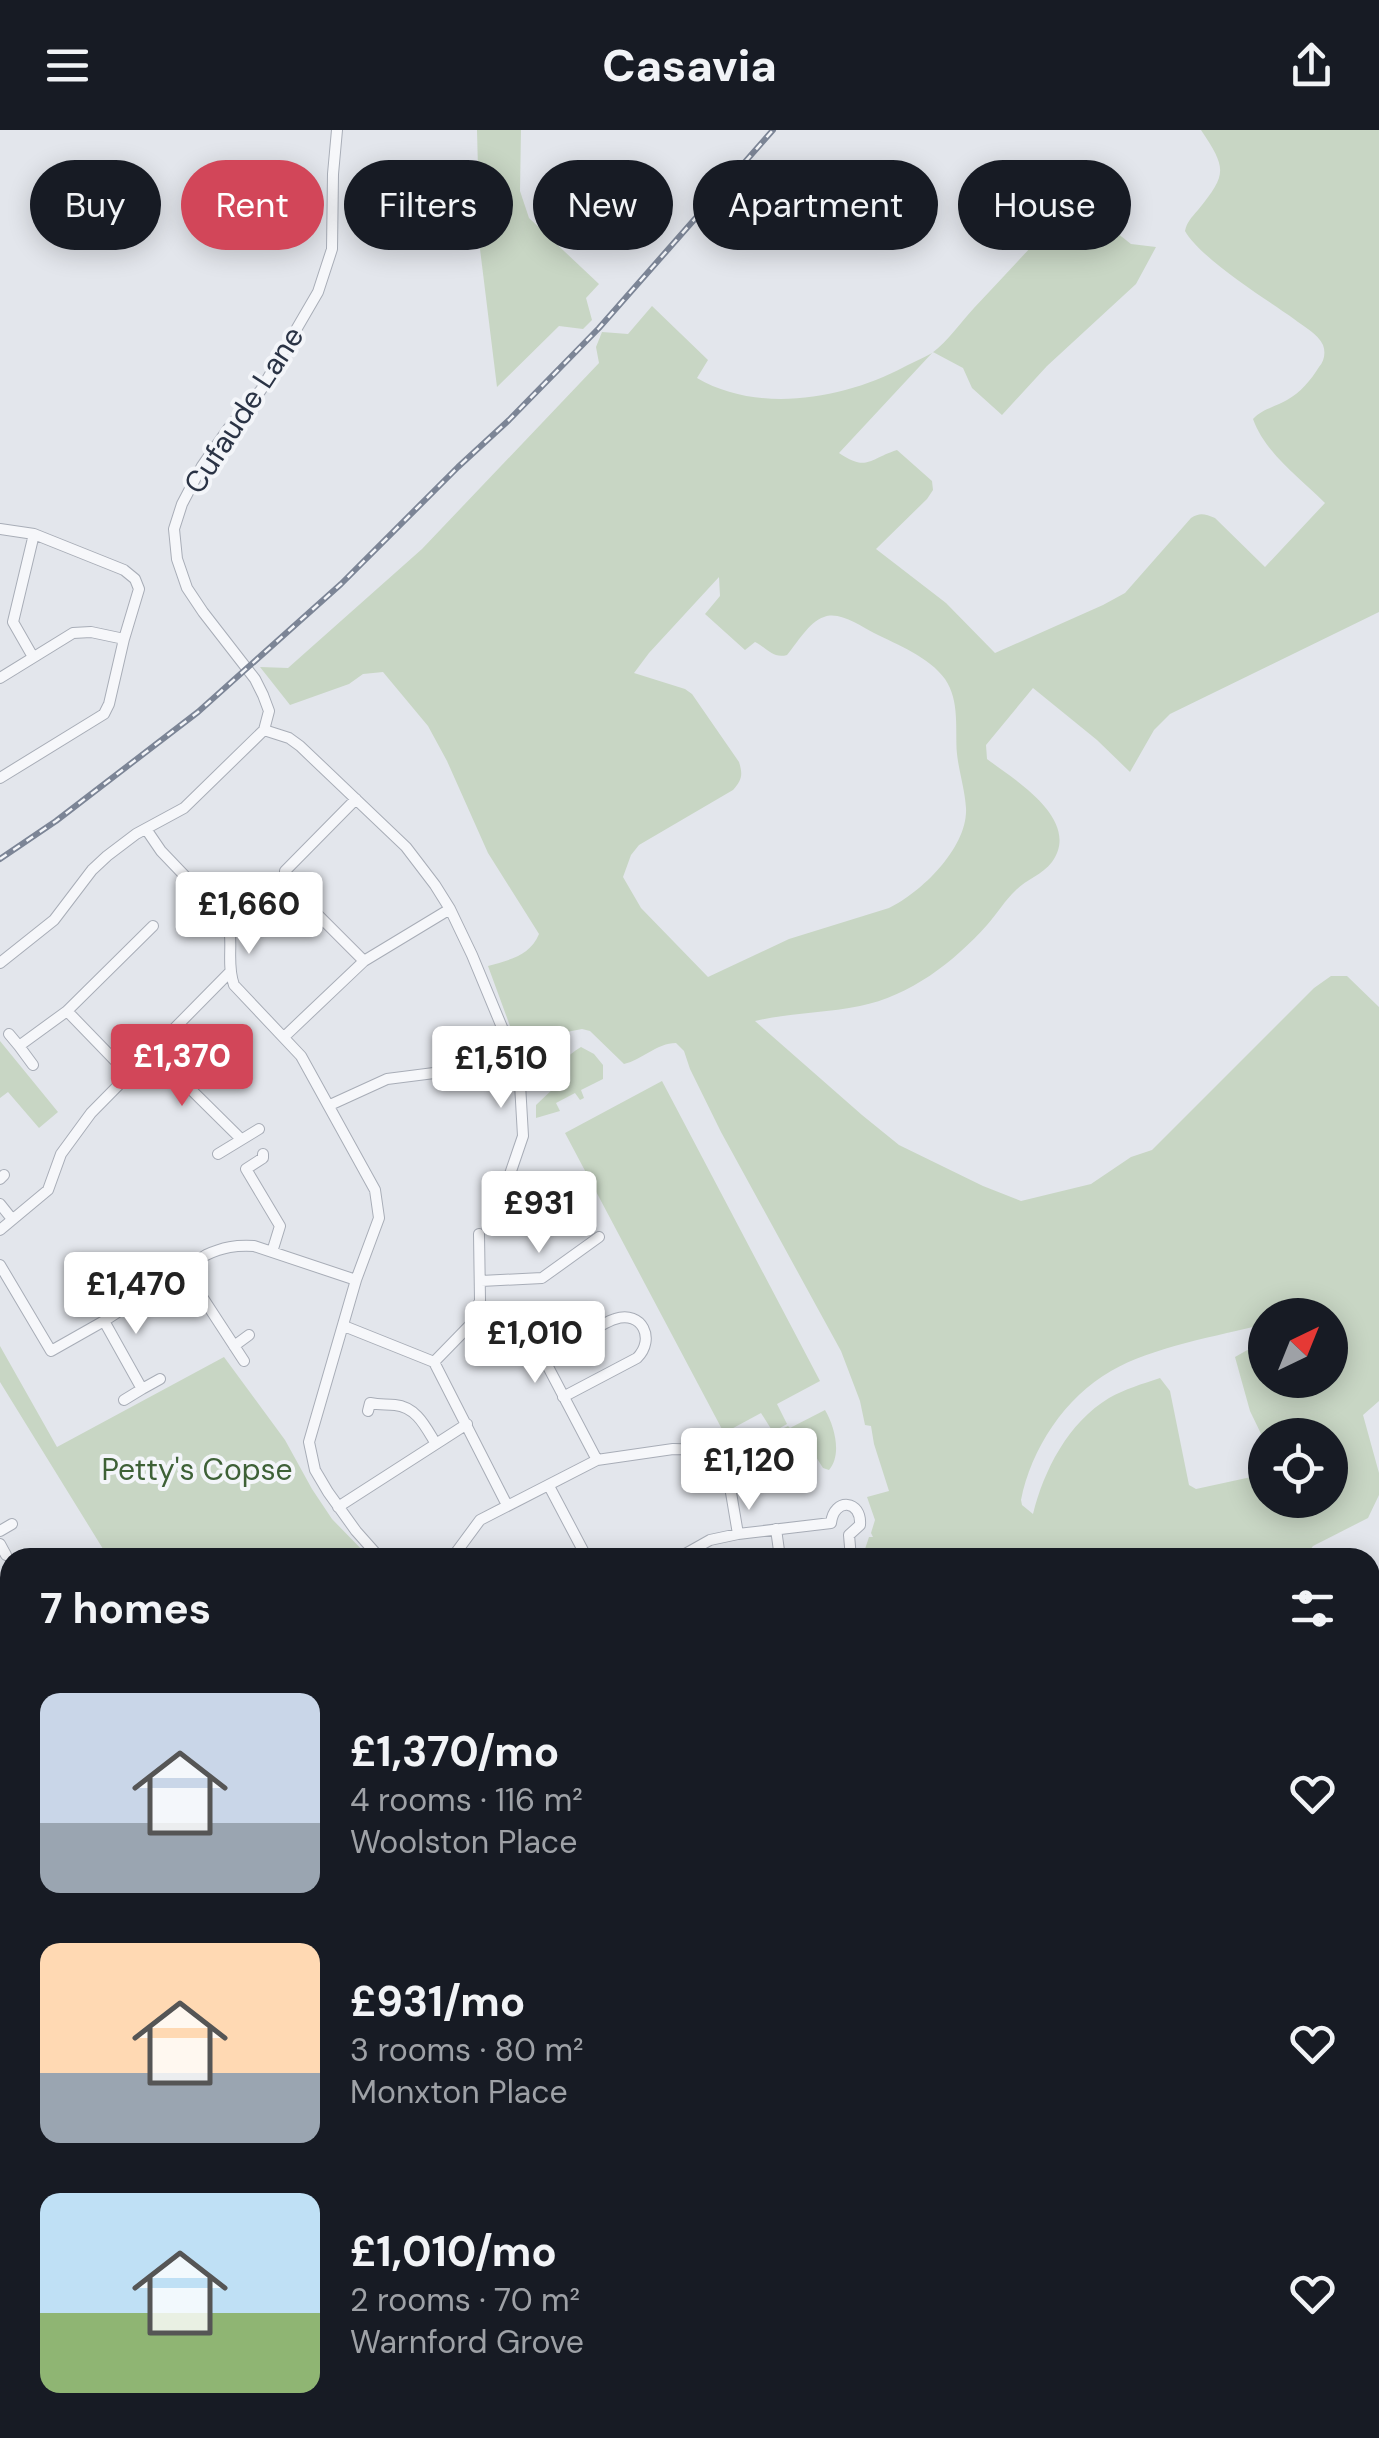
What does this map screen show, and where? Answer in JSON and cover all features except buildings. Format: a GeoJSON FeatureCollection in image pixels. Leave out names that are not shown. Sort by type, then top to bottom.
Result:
{"type":"FeatureCollection","features":[{"type":"Feature","properties":{"kind":"street","name":"Cufaude Lane"},"geometry":{"type":"LineString","coordinates":[[264,730],[268,711],[263,694],[187,588],[177,560],[174,529],[202,466],[268,379],[318,292],[332,249],[337,130]]}},
{"type":"Feature","properties":{"kind":"street"},"geometry":{"type":"LineString","coordinates":[[0,529],[34,534],[124,570],[135,578],[140,590],[104,714],[0,778]]}},
{"type":"Feature","properties":{"kind":"street"},"geometry":{"type":"LineString","coordinates":[[33,657],[13,622],[34,534]]}},
{"type":"Feature","properties":{"kind":"street"},"geometry":{"type":"LineString","coordinates":[[0,620],[13,622]]}},
{"type":"Feature","properties":{"kind":"street"},"geometry":{"type":"LineString","coordinates":[[0,678],[73,633],[91,632],[124,639]]}},
{"type":"Feature","properties":{"kind":"street"},"geometry":{"type":"LineString","coordinates":[[0,963],[54,920],[107,856],[184,808],[264,730],[300,746],[406,847],[436,885],[472,955],[511,1049]]}},
{"type":"Feature","properties":{"kind":"street"},"geometry":{"type":"LineString","coordinates":[[356,799],[284,870],[285,882],[364,961]]}},
{"type":"Feature","properties":{"kind":"street"},"geometry":{"type":"LineString","coordinates":[[146,829],[161,851],[225,918],[231,928],[229,973],[234,984],[301,1056],[375,1190],[379,1218],[356,1280],[308,1442],[315,1470],[371,1548]]}},
{"type":"Feature","properties":{"kind":"street"},"geometry":{"type":"LineString","coordinates":[[231,928],[285,882]]}},
{"type":"Feature","properties":{"kind":"street"},"geometry":{"type":"LineString","coordinates":[[284,1037],[364,961],[450,909]]}},
{"type":"Feature","properties":{"kind":"street"},"geometry":{"type":"LineString","coordinates":[[19,1046],[67,1011],[152,926]]}},
{"type":"Feature","properties":{"kind":"street"},"geometry":{"type":"LineString","coordinates":[[127,928],[140,939]]}},
{"type":"Feature","properties":{"kind":"street"},"geometry":{"type":"LineString","coordinates":[[0,1230],[48,1190],[61,1154],[91,1114],[229,973]]}},
{"type":"Feature","properties":{"kind":"street"},"geometry":{"type":"LineString","coordinates":[[67,1011],[128,1074]]}},
{"type":"Feature","properties":{"kind":"street"},"geometry":{"type":"LineString","coordinates":[[9,1034],[33,1065]]}},
{"type":"Feature","properties":{"kind":"street"},"geometry":{"type":"LineString","coordinates":[[511,1049],[523,1050],[533,1064],[531,1075],[520,1084],[506,1081],[497,1067],[502,1055],[511,1049]]}},
{"type":"Feature","properties":{"kind":"street"},"geometry":{"type":"LineString","coordinates":[[152,1051],[240,1139]]}},
{"type":"Feature","properties":{"kind":"street"},"geometry":{"type":"LineString","coordinates":[[330,1106],[387,1079],[497,1067]]}},
{"type":"Feature","properties":{"kind":"street"},"geometry":{"type":"LineString","coordinates":[[509,1199],[509,1178],[523,1136],[520,1084]]}},
{"type":"Feature","properties":{"kind":"street"},"geometry":{"type":"LineString","coordinates":[[218,1154],[260,1128]]}},
{"type":"Feature","properties":{"kind":"street"},"geometry":{"type":"LineString","coordinates":[[264,1154],[246,1169],[280,1226],[272,1252]]}},
{"type":"Feature","properties":{"kind":"street"},"geometry":{"type":"LineString","coordinates":[[0,1204],[12,1219]]}},
{"type":"Feature","properties":{"kind":"street"},"geometry":{"type":"LineString","coordinates":[[434,1362],[471,1324],[480,1300],[479,1234]]}},
{"type":"Feature","properties":{"kind":"street"},"geometry":{"type":"LineString","coordinates":[[481,1281],[542,1278],[599,1237]]}},
{"type":"Feature","properties":{"kind":"street"},"geometry":{"type":"LineString","coordinates":[[0,1265],[50,1352],[222,1248],[254,1246],[356,1280]]}},
{"type":"Feature","properties":{"kind":"street"},"geometry":{"type":"LineString","coordinates":[[184,1269],[244,1361]]}},
{"type":"Feature","properties":{"kind":"street"},"geometry":{"type":"LineString","coordinates":[[545,1361],[614,1319],[632,1320],[644,1328],[646,1348],[637,1358],[563,1397]]}},
{"type":"Feature","properties":{"kind":"street"},"geometry":{"type":"LineString","coordinates":[[104,1322],[142,1389]]}},
{"type":"Feature","properties":{"kind":"street"},"geometry":{"type":"LineString","coordinates":[[471,1324],[488,1340],[545,1361],[596,1460]]}},
{"type":"Feature","properties":{"kind":"street"},"geometry":{"type":"LineString","coordinates":[[344,1326],[434,1362],[507,1504]]}},
{"type":"Feature","properties":{"kind":"street"},"geometry":{"type":"LineString","coordinates":[[234,1346],[249,1335]]}},
{"type":"Feature","properties":{"kind":"street"},"geometry":{"type":"LineString","coordinates":[[124,1400],[160,1379]]}},
{"type":"Feature","properties":{"kind":"street"},"geometry":{"type":"LineString","coordinates":[[368,1410],[370,1402],[411,1410],[436,1444]]}},
{"type":"Feature","properties":{"kind":"street"},"geometry":{"type":"LineString","coordinates":[[338,1507],[468,1424]]}},
{"type":"Feature","properties":{"kind":"street"},"geometry":{"type":"LineString","coordinates":[[459,1548],[480,1520],[596,1460],[674,1449],[712,1450],[726,1463],[738,1534]]}},
{"type":"Feature","properties":{"kind":"street"},"geometry":{"type":"LineString","coordinates":[[549,1486],[582,1548]]}},
{"type":"Feature","properties":{"kind":"street"},"geometry":{"type":"LineString","coordinates":[[849,1505],[860,1516],[860,1526],[849,1535],[840,1534],[831,1522],[832,1513],[840,1506],[849,1505]]}},
{"type":"Feature","properties":{"kind":"street"},"geometry":{"type":"LineString","coordinates":[[696,1548],[710,1540],[738,1534],[831,1522]]}},
{"type":"Feature","properties":{"kind":"street"},"geometry":{"type":"LineString","coordinates":[[0,1531],[12,1524]]}},
{"type":"Feature","properties":{"kind":"street"},"geometry":{"type":"LineString","coordinates":[[776,1529],[779,1548]]}},
{"type":"Feature","properties":{"kind":"street"},"geometry":{"type":"LineString","coordinates":[[849,1535],[850,1548]]}},
{"type":"Feature","properties":{"kind":"green space"},"geometry":{"type":"Polygon","coordinates":[[[477,130],[521,130],[520,191],[533,222],[533,250],[563,250],[599,284],[586,298],[592,320],[583,329],[559,326],[497,387],[480,250],[513,250],[513,160],[478,160],[477,130]]]}},
{"type":"Feature","properties":{"kind":"green space"},"geometry":{"type":"Polygon","coordinates":[[[1201,130],[1379,130],[1379,612],[1170,714],[1154,730],[1130,772],[1033,688],[986,745],[987,759],[1028,790],[1052,816],[1059,846],[1052,862],[1016,890],[960,952],[913,986],[860,1006],[755,1021],[899,1145],[1021,1201],[1091,1184],[1131,1157],[1152,1150],[1314,988],[1331,976],[1347,976],[1379,1007],[1379,1401],[1363,1415],[1379,1473],[1379,1495],[1368,1518],[1312,1548],[865,1548],[869,1537],[873,1537],[875,1520],[867,1497],[889,1491],[871,1426],[865,1425],[841,1351],[721,1132],[684,1051],[676,1043],[669,1044],[624,1064],[590,1031],[582,1029],[536,1038],[518,1035],[510,1026],[488,966],[524,952],[539,934],[488,853],[428,726],[383,672],[363,674],[349,684],[290,705],[260,667],[288,668],[422,549],[599,363],[596,347],[602,332],[628,334],[652,306],[708,360],[697,378],[721,389],[773,399],[801,398],[855,387],[932,353],[839,453],[862,463],[897,450],[932,481],[933,490],[927,499],[876,549],[946,603],[995,653],[1125,593],[1197,515],[1215,518],[1265,567],[1325,503],[1274,454],[1253,419],[1301,390],[1321,365],[1324,351],[1314,334],[1219,266],[1185,231],[1219,179],[1216,154],[1201,130]],[[719,577],[634,673],[692,694],[739,762],[740,780],[733,790],[639,845],[623,877],[641,908],[708,977],[789,939],[902,901],[928,880],[951,853],[965,823],[966,808],[957,754],[955,706],[945,679],[931,664],[837,616],[813,623],[782,656],[755,642],[745,650],[705,614],[720,596],[719,577]],[[1248,1298],[1248,1328],[1146,1355],[1111,1371],[1079,1395],[1052,1426],[1033,1462],[1022,1505],[1033,1514],[1060,1449],[1094,1408],[1121,1392],[1160,1378],[1170,1391],[1189,1485],[1196,1489],[1248,1478],[1248,1518],[1348,1518],[1348,1418],[1253,1418],[1235,1357],[1248,1350],[1248,1398],[1348,1398],[1348,1298],[1248,1298]]]}},
{"type":"Feature","properties":{"kind":"green space"},"geometry":{"type":"Polygon","coordinates":[[[1131,244],[1156,247],[1136,284],[1047,366],[1002,415],[972,388],[963,368],[933,352],[1028,250],[1131,250],[1131,244]]]}},
{"type":"Feature","properties":{"kind":"green space"},"geometry":{"type":"Polygon","coordinates":[[[0,1041],[58,1112],[39,1128],[8,1092],[0,1098],[0,1041]]]}},
{"type":"Feature","properties":{"kind":"green space"},"geometry":{"type":"Polygon","coordinates":[[[581,1047],[603,1065],[603,1079],[581,1090],[584,1098],[580,1100],[575,1093],[556,1103],[560,1111],[536,1118],[536,1105],[556,1086],[562,1063],[581,1047]]]}},
{"type":"Feature","properties":{"kind":"green space"},"geometry":{"type":"Polygon","coordinates":[[[662,1081],[820,1381],[777,1404],[787,1424],[773,1432],[761,1413],[724,1433],[565,1133],[662,1081]]]}},
{"type":"Feature","properties":{"kind":"green space","name":"Petty's Copse"},"geometry":{"type":"Polygon","coordinates":[[[0,1346],[57,1447],[224,1357],[285,1440],[332,1519],[360,1548],[102,1548],[0,1382],[0,1346]]]}},
{"type":"Feature","properties":{"kind":"green space"},"geometry":{"type":"Polygon","coordinates":[[[825,1410],[836,1441],[829,1470],[823,1468],[811,1449],[791,1457],[774,1433],[825,1410]]]}},
{"type":"Feature","properties":{"kind":"railway"},"geometry":{"type":"LineString","coordinates":[[0,859],[198,712],[341,584],[599,328],[773,130]]}}]}
